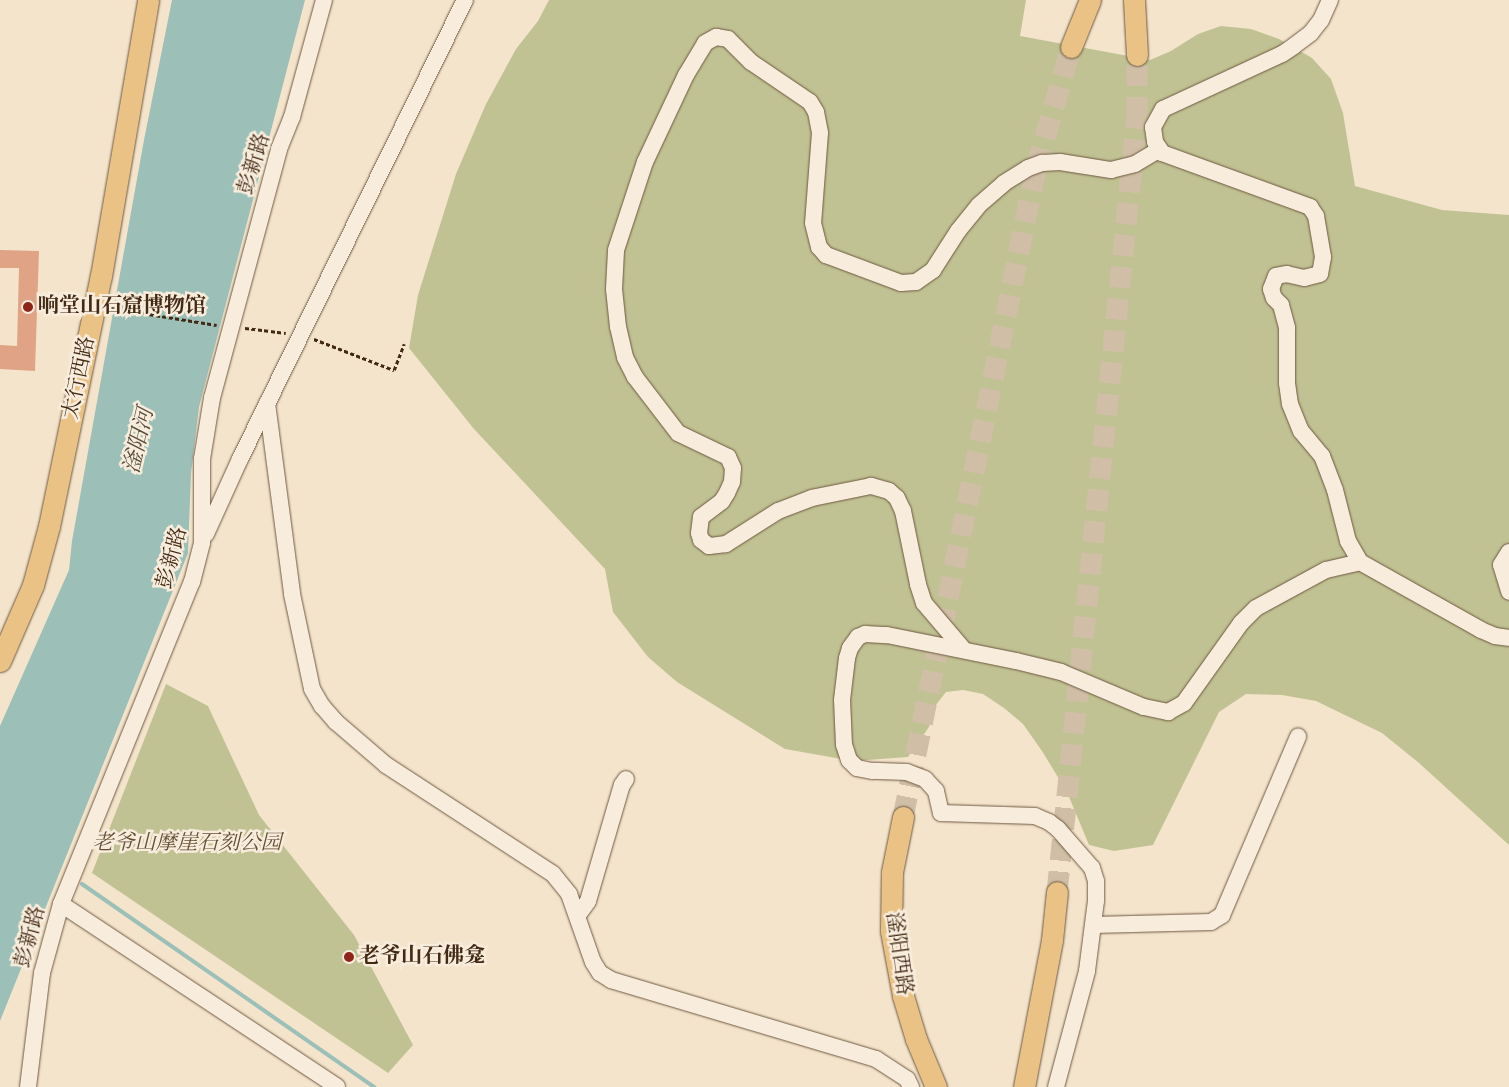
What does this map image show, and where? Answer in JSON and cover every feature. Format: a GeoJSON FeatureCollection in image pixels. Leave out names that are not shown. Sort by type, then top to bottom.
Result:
{"type":"FeatureCollection","features":[{"type":"Feature","properties":{"kind":"main road","name":"太行西路"},"geometry":{"type":"LineString","coordinates":[[0,661],[31,592],[48,533],[101,276],[148,0]]}},
{"type":"Feature","properties":{"kind":"main road"},"geometry":{"type":"LineString","coordinates":[[1071,47],[1090,0]]}},
{"type":"Feature","properties":{"kind":"main road"},"geometry":{"type":"LineString","coordinates":[[1134,0],[1137,55]]}},
{"type":"Feature","properties":{"kind":"main road","name":"滏阳西路"},"geometry":{"type":"LineString","coordinates":[[903,817],[892,872],[891,931],[903,996],[916,1039],[936,1087]]}},
{"type":"Feature","properties":{"kind":"main road"},"geometry":{"type":"LineString","coordinates":[[1024,1087],[1052,940],[1058,892]]}},
{"type":"Feature","properties":{"kind":"street","name":"彭新路"},"geometry":{"type":"LineString","coordinates":[[28,1087],[42,974],[61,904],[192,582],[202,543],[202,459],[205,429],[279,149],[292,117],[324,0]]}},
{"type":"Feature","properties":{"kind":"street"},"geometry":{"type":"LineString","coordinates":[[202,543],[267,404],[465,0]]}},
{"type":"Feature","properties":{"kind":"street"},"geometry":{"type":"LineString","coordinates":[[1330,0],[1321,20],[1311,33],[1282,54],[1163,109],[1153,127],[1155,142],[1162,152],[1310,207],[1316,216],[1323,257],[1320,274],[1304,278],[1287,274],[1276,276],[1271,289],[1274,298],[1281,305],[1287,328],[1287,383],[1290,404],[1301,431],[1322,456],[1335,490],[1348,541],[1360,562],[1495,636],[1509,638]]}},
{"type":"Feature","properties":{"kind":"street"},"geometry":{"type":"LineString","coordinates":[[964,650],[924,603],[918,584],[903,511],[897,498],[889,491],[871,486],[812,498],[778,511],[726,544],[709,546],[701,540],[699,533],[701,517],[722,501],[732,482],[733,468],[728,456],[678,433],[673,427],[635,376],[625,357],[618,328],[614,289],[616,250],[645,162],[686,75],[705,43],[716,37],[728,39],[751,62],[810,102],[816,112],[820,133],[813,223],[819,247],[826,256],[901,283],[916,282],[933,270],[958,231],[979,205],[1004,183],[1028,168],[1042,163],[1060,162],[1111,170],[1134,164],[1160,149]]}},
{"type":"Feature","properties":{"kind":"street"},"geometry":{"type":"LineString","coordinates":[[267,404],[292,594],[312,689],[322,706],[336,722],[386,765],[554,874],[569,894],[593,962],[600,973],[611,980],[876,1059],[907,1079],[911,1087]]}},
{"type":"Feature","properties":{"kind":"street"},"geometry":{"type":"LineString","coordinates":[[1509,552],[1501,565],[1509,592]]}},
{"type":"Feature","properties":{"kind":"street"},"geometry":{"type":"LineString","coordinates":[[1056,1087],[1087,971],[1096,881],[1092,868],[1058,829],[1036,816],[941,813],[936,791],[925,779],[907,772],[872,771],[857,768],[849,760],[844,745],[842,720],[844,676],[850,648],[858,637],[866,634],[887,635],[964,650],[1061,672],[1144,707],[1168,712],[1184,703],[1241,623],[1256,608],[1326,570],[1360,562]]}},
{"type":"Feature","properties":{"kind":"street"},"geometry":{"type":"LineString","coordinates":[[1093,925],[1217,920],[1222,915],[1298,737]]}},
{"type":"Feature","properties":{"kind":"street"},"geometry":{"type":"LineString","coordinates":[[578,915],[588,900],[622,786],[626,779]]}},
{"type":"Feature","properties":{"kind":"street"},"geometry":{"type":"LineString","coordinates":[[61,904],[337,1087]]}},
{"type":"Feature","properties":{"kind":"path"},"geometry":{"type":"LineString","coordinates":[[107,308],[232,327],[301,335],[394,370],[404,344]]}},
{"type":"Feature","properties":{"kind":"green space"},"geometry":{"type":"Polygon","coordinates":[[[549,0],[1026,0],[1020,36],[1150,60],[1171,51],[1198,34],[1221,26],[1251,29],[1279,39],[1312,58],[1331,79],[1343,113],[1355,186],[1442,210],[1509,215],[1509,845],[1419,763],[1382,733],[1316,701],[1282,695],[1246,694],[1219,712],[1153,845],[1114,851],[1089,845],[1067,792],[1042,751],[1023,724],[983,694],[963,690],[946,692],[935,706],[929,727],[908,757],[853,761],[785,749],[677,682],[648,657],[613,612],[605,569],[474,429],[409,348],[418,295],[456,174],[486,104],[516,49],[538,21],[549,0]]]}},
{"type":"Feature","properties":{"kind":"green space","name":"老爷山摩崖石刻公园"},"geometry":{"type":"Polygon","coordinates":[[[166,684],[208,706],[259,815],[354,935],[413,1045],[388,1073],[92,873],[166,684]]]}},
{"type":"Feature","properties":{"kind":"water","name":"滏阳河"},"geometry":{"type":"Polygon","coordinates":[[[172,0],[305,0],[199,407],[191,473],[188,553],[0,1021],[0,726],[69,570],[72,541],[144,140],[172,0]]]}},
{"type":"Feature","properties":{"kind":"building","name":"响堂山石窟博物馆"},"geometry":{"type":"Polygon","coordinates":[[[0,250],[39,251],[35,371],[0,369],[0,345],[17,346],[19,268],[0,268],[0,250]]]}},
{"type":"Feature","properties":{"kind":"waterway"},"geometry":{"type":"LineString","coordinates":[[82,884],[374,1087]]}},
{"type":"Feature","properties":{"kind":"tunnel"},"geometry":{"type":"LineString","coordinates":[[903,817],[1036,168],[1071,47]]}},
{"type":"Feature","properties":{"kind":"tunnel"},"geometry":{"type":"LineString","coordinates":[[1057,892],[1137,117],[1137,55]]}},
{"type":"Feature","properties":{"kind":"place","name":"响堂山石窟博物馆"},"geometry":{"type":"Point","coordinates":[28,307]}},
{"type":"Feature","properties":{"kind":"place","name":"老爷山石佛龛"},"geometry":{"type":"Point","coordinates":[349,957]}}]}
